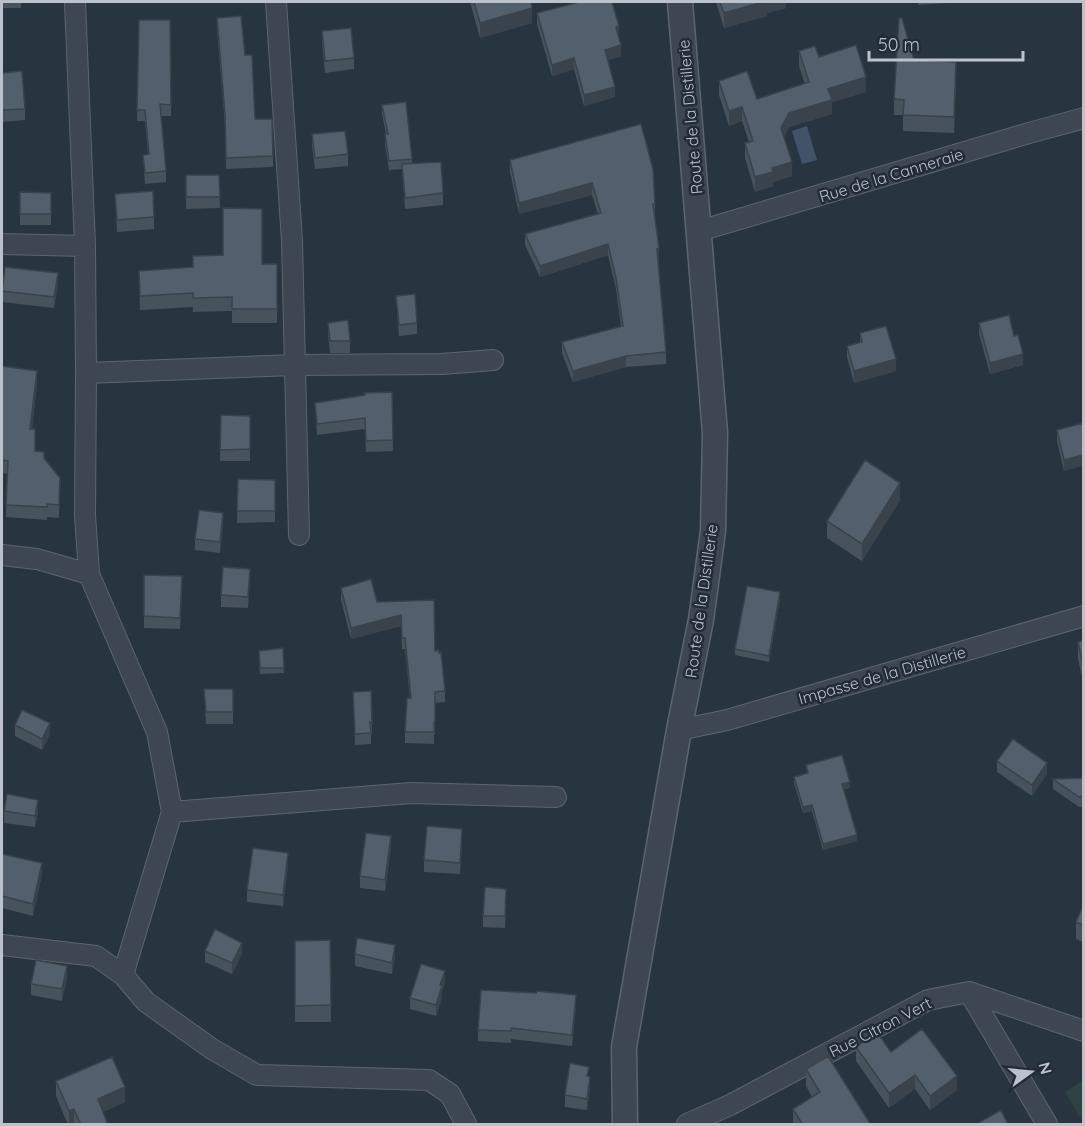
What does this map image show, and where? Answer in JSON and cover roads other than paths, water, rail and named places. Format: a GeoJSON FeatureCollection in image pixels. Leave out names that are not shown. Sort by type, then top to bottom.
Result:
{"type":"FeatureCollection","features":[{"type":"Feature","properties":{"kind":"street"},"geometry":{"type":"LineString","coordinates":[[75,2],[86,246],[84,515],[89,574],[157,732],[172,812],[123,975]]}},
{"type":"Feature","properties":{"kind":"street"},"geometry":{"type":"LineString","coordinates":[[276,2],[292,241],[299,535]]}},
{"type":"Feature","properties":{"kind":"street","name":"Route de la Distillerie"},"geometry":{"type":"LineString","coordinates":[[625,1125],[624,1047],[679,730],[702,620],[713,531],[715,433],[680,2]]}},
{"type":"Feature","properties":{"kind":"street","name":"Rue de la Canneraie"},"geometry":{"type":"LineString","coordinates":[[699,231],[1083,118]]}},
{"type":"Feature","properties":{"kind":"street"},"geometry":{"type":"LineString","coordinates":[[2,244],[86,246]]}},
{"type":"Feature","properties":{"kind":"street"},"geometry":{"type":"LineString","coordinates":[[86,373],[294,365],[442,364],[493,360]]}},
{"type":"Feature","properties":{"kind":"street"},"geometry":{"type":"LineString","coordinates":[[2,555],[36,559],[89,574]]}},
{"type":"Feature","properties":{"kind":"street","name":"Impasse de la Distillerie"},"geometry":{"type":"LineString","coordinates":[[679,730],[726,720],[1083,616]]}},
{"type":"Feature","properties":{"kind":"street"},"geometry":{"type":"LineString","coordinates":[[172,812],[411,793],[556,797]]}},
{"type":"Feature","properties":{"kind":"street"},"geometry":{"type":"LineString","coordinates":[[2,945],[96,956],[123,975],[146,1002],[212,1048],[257,1075],[429,1080],[450,1094],[466,1125]]}},
{"type":"Feature","properties":{"kind":"street"},"geometry":{"type":"LineString","coordinates":[[969,992],[1047,1125]]}},
{"type":"Feature","properties":{"kind":"street","name":"Rue Citron Vert"},"geometry":{"type":"LineString","coordinates":[[687,1125],[730,1105],[928,1000],[969,992],[1083,1031]]}},
{"type":"Feature","properties":{"kind":"water"},"geometry":{"type":"Polygon","coordinates":[[[807,126],[817,160],[802,164],[792,131],[807,126]]]}}]}
